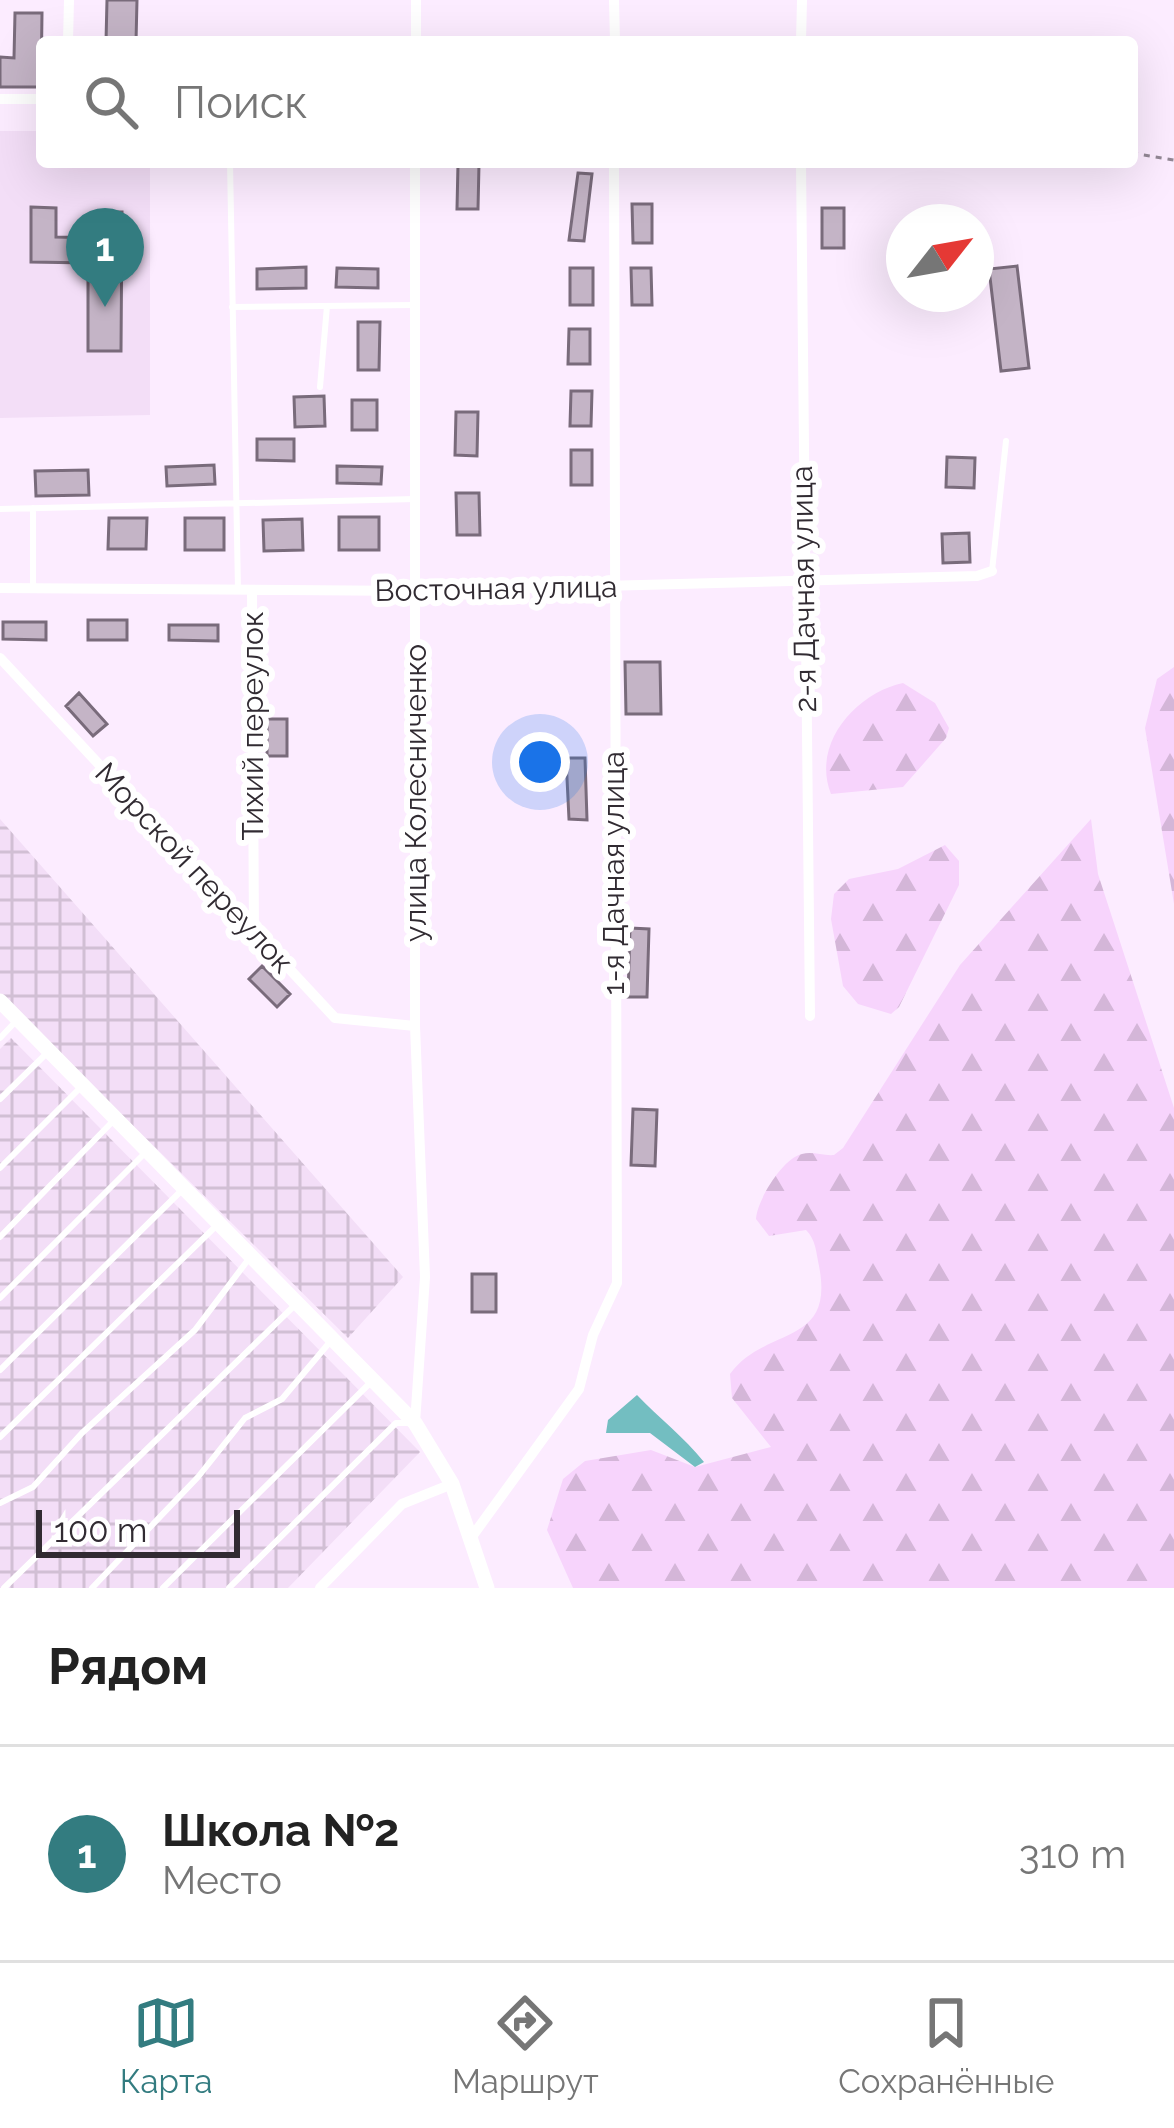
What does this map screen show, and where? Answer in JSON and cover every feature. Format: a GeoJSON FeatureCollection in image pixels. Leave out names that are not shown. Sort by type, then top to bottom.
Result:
{"type":"FeatureCollection","features":[{"type":"Feature","properties":{"kind":"main road"},"geometry":{"type":"LineString","coordinates":[[0,1000],[415,1423],[452,1484],[487,1588]]}},
{"type":"Feature","properties":{"kind":"street"},"geometry":{"type":"LineString","coordinates":[[68,36],[69,0]]}},
{"type":"Feature","properties":{"kind":"street"},"geometry":{"type":"LineString","coordinates":[[416,0],[416,36]]}},
{"type":"Feature","properties":{"kind":"street"},"geometry":{"type":"LineString","coordinates":[[614,0],[615,36]]}},
{"type":"Feature","properties":{"kind":"street"},"geometry":{"type":"LineString","coordinates":[[801,36],[802,0]]}},
{"type":"Feature","properties":{"kind":"street"},"geometry":{"type":"LineString","coordinates":[[0,99],[36,99]]}},
{"type":"Feature","properties":{"kind":"street","name":"улица Колесниченко"},"geometry":{"type":"LineString","coordinates":[[415,168],[415,1026],[425,1277],[415,1423]]}},
{"type":"Feature","properties":{"kind":"street","name":"1-я Дачная улица"},"geometry":{"type":"LineString","coordinates":[[469,1540],[579,1389],[593,1335],[617,1283],[611,587],[614,168]]}},
{"type":"Feature","properties":{"kind":"street","name":"2-я Дачная улица"},"geometry":{"type":"LineString","coordinates":[[801,168],[810,1016]]}},
{"type":"Feature","properties":{"kind":"street","name":"Восточная улица"},"geometry":{"type":"LineString","coordinates":[[0,588],[417,591],[804,585],[977,576],[992,571]]}},
{"type":"Feature","properties":{"kind":"street","name":"Тихий переулок"},"geometry":{"type":"LineString","coordinates":[[252,590],[254,934]]}},
{"type":"Feature","properties":{"kind":"street","name":"Морской переулок"},"geometry":{"type":"LineString","coordinates":[[0,658],[335,1018],[415,1026]]}},
{"type":"Feature","properties":{"kind":"street"},"geometry":{"type":"LineString","coordinates":[[320,1588],[402,1504],[452,1484]]}},
{"type":"Feature","properties":{"kind":"lane"},"geometry":{"type":"LineString","coordinates":[[230,168],[238,590]]}},
{"type":"Feature","properties":{"kind":"lane"},"geometry":{"type":"LineString","coordinates":[[232,307],[414,305]]}},
{"type":"Feature","properties":{"kind":"lane"},"geometry":{"type":"LineString","coordinates":[[320,388],[327,306]]}},
{"type":"Feature","properties":{"kind":"lane"},"geometry":{"type":"LineString","coordinates":[[992,571],[1006,440]]}},
{"type":"Feature","properties":{"kind":"lane"},"geometry":{"type":"LineString","coordinates":[[0,509],[415,499]]}},
{"type":"Feature","properties":{"kind":"lane"},"geometry":{"type":"LineString","coordinates":[[33,508],[33,587]]}},
{"type":"Feature","properties":{"kind":"lane"},"geometry":{"type":"LineString","coordinates":[[0,1038],[18,1019]]}},
{"type":"Feature","properties":{"kind":"lane"},"geometry":{"type":"LineString","coordinates":[[0,1099],[49,1051]]}},
{"type":"Feature","properties":{"kind":"lane"},"geometry":{"type":"LineString","coordinates":[[0,1168],[83,1085]]}},
{"type":"Feature","properties":{"kind":"lane"},"geometry":{"type":"LineString","coordinates":[[0,1237],[116,1118]]}},
{"type":"Feature","properties":{"kind":"lane"},"geometry":{"type":"LineString","coordinates":[[0,1298],[148,1151]]}},
{"type":"Feature","properties":{"kind":"lane"},"geometry":{"type":"LineString","coordinates":[[0,1370],[184,1188]]}},
{"type":"Feature","properties":{"kind":"lane"},"geometry":{"type":"LineString","coordinates":[[0,1437],[219,1224]]}},
{"type":"Feature","properties":{"kind":"lane"},"geometry":{"type":"LineString","coordinates":[[0,1503],[33,1487],[82,1432],[195,1330],[251,1256]]}},
{"type":"Feature","properties":{"kind":"lane"},"geometry":{"type":"LineString","coordinates":[[4,1588],[297,1303]]}},
{"type":"Feature","properties":{"kind":"lane"},"geometry":{"type":"LineString","coordinates":[[92,1588],[198,1477],[244,1418],[282,1399],[332,1339]]}},
{"type":"Feature","properties":{"kind":"lane"},"geometry":{"type":"LineString","coordinates":[[163,1588],[373,1380]]}},
{"type":"Feature","properties":{"kind":"lane"},"geometry":{"type":"LineString","coordinates":[[229,1588],[396,1423],[415,1423]]}},
{"type":"Feature","properties":{"kind":"path"},"geometry":{"type":"LineString","coordinates":[[1138,154],[1174,160]]}},
{"type":"Feature","properties":{"kind":"shaded area"},"geometry":{"type":"Polygon","coordinates":[[[0,131],[36,131],[36,168],[150,168],[150,415],[0,418],[0,131]]]}},
{"type":"Feature","properties":{"kind":"shaded area"},"geometry":{"type":"Polygon","coordinates":[[[0,819],[403,1277],[348,1338],[0,994],[0,819]]]}},
{"type":"Feature","properties":{"kind":"shaded area"},"geometry":{"type":"Polygon","coordinates":[[[11,1038],[420,1452],[288,1588],[0,1588],[0,1049],[11,1038]]]}},
{"type":"Feature","properties":{"kind":"shaded area"},"geometry":{"type":"Polygon","coordinates":[[[637,1395],[704,1462],[695,1467],[650,1433],[606,1433],[608,1420],[637,1395]]]}},
{"type":"Feature","properties":{"kind":"green space"},"geometry":{"type":"Polygon","coordinates":[[[1174,667],[1174,904],[1145,728],[1157,679],[1174,667]]]}},
{"type":"Feature","properties":{"kind":"green space"},"geometry":{"type":"Polygon","coordinates":[[[903,683],[935,703],[949,728],[946,738],[903,787],[831,794],[827,757],[842,724],[869,698],[903,683]]]}},
{"type":"Feature","properties":{"kind":"green space"},"geometry":{"type":"Polygon","coordinates":[[[1091,819],[1098,874],[1174,1108],[1174,1588],[573,1588],[547,1530],[563,1479],[585,1461],[651,1450],[695,1467],[771,1447],[732,1398],[730,1374],[761,1348],[807,1323],[817,1311],[821,1292],[815,1246],[806,1230],[769,1236],[756,1219],[766,1191],[795,1157],[834,1155],[843,1148],[960,965],[1091,819]]]}},
{"type":"Feature","properties":{"kind":"green space"},"geometry":{"type":"Polygon","coordinates":[[[945,845],[959,861],[959,885],[899,1007],[891,1014],[858,1004],[843,986],[831,919],[834,894],[849,879],[898,869],[945,845]]]}},
{"type":"Feature","properties":{"kind":"building"},"geometry":{"type":"Polygon","coordinates":[[[107,0],[137,0],[136,36],[106,36],[107,0]]]}},
{"type":"Feature","properties":{"kind":"building"},"geometry":{"type":"Polygon","coordinates":[[[15,13],[42,13],[42,36],[36,36],[36,87],[0,87],[0,57],[14,58],[15,13]]]}},
{"type":"Feature","properties":{"kind":"building"},"geometry":{"type":"Polygon","coordinates":[[[458,168],[479,168],[478,209],[457,209],[458,168]]]}},
{"type":"Feature","properties":{"kind":"building"},"geometry":{"type":"Polygon","coordinates":[[[578,173],[592,174],[584,241],[569,240],[578,173]]]}},
{"type":"Feature","properties":{"kind":"building"},"geometry":{"type":"Polygon","coordinates":[[[632,204],[652,204],[652,243],[633,243],[632,204]]]}},
{"type":"Feature","properties":{"kind":"building"},"geometry":{"type":"Polygon","coordinates":[[[31,207],[56,208],[56,237],[99,238],[99,212],[122,212],[121,351],[88,351],[88,263],[31,262],[31,207]]]}},
{"type":"Feature","properties":{"kind":"building"},"geometry":{"type":"Polygon","coordinates":[[[822,208],[844,208],[844,248],[822,248],[822,208]]]}},
{"type":"Feature","properties":{"kind":"building"},"geometry":{"type":"Polygon","coordinates":[[[1017,266],[1029,368],[1001,371],[994,268],[1017,266]]]}},
{"type":"Feature","properties":{"kind":"building"},"geometry":{"type":"Polygon","coordinates":[[[306,267],[306,288],[257,289],[257,269],[306,267]]]}},
{"type":"Feature","properties":{"kind":"building"},"geometry":{"type":"Polygon","coordinates":[[[337,268],[378,269],[378,288],[336,287],[337,268]]]}},
{"type":"Feature","properties":{"kind":"building"},"geometry":{"type":"Polygon","coordinates":[[[570,268],[593,268],[593,305],[570,305],[570,268]]]}},
{"type":"Feature","properties":{"kind":"building"},"geometry":{"type":"Polygon","coordinates":[[[631,268],[651,268],[652,305],[632,305],[631,268]]]}},
{"type":"Feature","properties":{"kind":"building"},"geometry":{"type":"Polygon","coordinates":[[[358,322],[380,322],[379,370],[358,370],[358,322]]]}},
{"type":"Feature","properties":{"kind":"building"},"geometry":{"type":"Polygon","coordinates":[[[569,329],[590,329],[590,364],[568,364],[569,329]]]}},
{"type":"Feature","properties":{"kind":"building"},"geometry":{"type":"Polygon","coordinates":[[[571,391],[592,391],[591,426],[570,426],[571,391]]]}},
{"type":"Feature","properties":{"kind":"building"},"geometry":{"type":"Polygon","coordinates":[[[324,396],[325,426],[295,427],[294,397],[324,396]]]}},
{"type":"Feature","properties":{"kind":"building"},"geometry":{"type":"Polygon","coordinates":[[[352,400],[377,400],[377,430],[352,430],[352,400]]]}},
{"type":"Feature","properties":{"kind":"building"},"geometry":{"type":"Polygon","coordinates":[[[456,412],[478,412],[477,456],[455,455],[456,412]]]}},
{"type":"Feature","properties":{"kind":"building"},"geometry":{"type":"Polygon","coordinates":[[[257,439],[294,439],[294,461],[257,460],[257,439]]]}},
{"type":"Feature","properties":{"kind":"building"},"geometry":{"type":"Polygon","coordinates":[[[571,450],[592,450],[592,485],[571,485],[571,450]]]}},
{"type":"Feature","properties":{"kind":"building"},"geometry":{"type":"Polygon","coordinates":[[[947,457],[975,458],[974,488],[946,487],[947,457]]]}},
{"type":"Feature","properties":{"kind":"building"},"geometry":{"type":"Polygon","coordinates":[[[214,465],[215,484],[167,486],[166,467],[214,465]]]}},
{"type":"Feature","properties":{"kind":"building"},"geometry":{"type":"Polygon","coordinates":[[[337,466],[382,467],[381,484],[337,483],[337,466]]]}},
{"type":"Feature","properties":{"kind":"building"},"geometry":{"type":"Polygon","coordinates":[[[88,470],[89,495],[36,496],[35,471],[88,470]]]}},
{"type":"Feature","properties":{"kind":"building"},"geometry":{"type":"Polygon","coordinates":[[[456,493],[479,493],[480,535],[457,535],[456,493]]]}},
{"type":"Feature","properties":{"kind":"building"},"geometry":{"type":"Polygon","coordinates":[[[339,517],[379,517],[379,550],[339,550],[339,517]]]}},
{"type":"Feature","properties":{"kind":"building"},"geometry":{"type":"Polygon","coordinates":[[[109,518],[147,518],[146,549],[108,549],[109,518]]]}},
{"type":"Feature","properties":{"kind":"building"},"geometry":{"type":"Polygon","coordinates":[[[185,518],[224,518],[224,550],[185,550],[185,518]]]}},
{"type":"Feature","properties":{"kind":"building"},"geometry":{"type":"Polygon","coordinates":[[[302,519],[303,550],[264,551],[263,520],[302,519]]]}},
{"type":"Feature","properties":{"kind":"building"},"geometry":{"type":"Polygon","coordinates":[[[969,533],[970,562],[943,563],[942,534],[969,533]]]}},
{"type":"Feature","properties":{"kind":"building"},"geometry":{"type":"Polygon","coordinates":[[[88,620],[127,620],[127,640],[88,640],[88,620]]]}},
{"type":"Feature","properties":{"kind":"building"},"geometry":{"type":"Polygon","coordinates":[[[3,622],[46,622],[46,640],[3,639],[3,622]]]}},
{"type":"Feature","properties":{"kind":"building"},"geometry":{"type":"Polygon","coordinates":[[[169,625],[218,625],[218,641],[169,640],[169,625]]]}},
{"type":"Feature","properties":{"kind":"building"},"geometry":{"type":"Polygon","coordinates":[[[625,662],[660,662],[661,714],[626,714],[625,662]]]}},
{"type":"Feature","properties":{"kind":"building"},"geometry":{"type":"Polygon","coordinates":[[[79,693],[107,724],[93,736],[66,706],[79,693]]]}},
{"type":"Feature","properties":{"kind":"building"},"geometry":{"type":"Polygon","coordinates":[[[267,719],[287,719],[287,756],[267,756],[267,719]]]}},
{"type":"Feature","properties":{"kind":"building"},"geometry":{"type":"Polygon","coordinates":[[[566,758],[585,758],[587,820],[569,819],[566,758]]]}},
{"type":"Feature","properties":{"kind":"building"},"geometry":{"type":"Polygon","coordinates":[[[630,928],[649,929],[647,997],[628,997],[630,928]]]}},
{"type":"Feature","properties":{"kind":"building"},"geometry":{"type":"Polygon","coordinates":[[[262,966],[290,994],[277,1007],[249,979],[262,966]]]}},
{"type":"Feature","properties":{"kind":"building"},"geometry":{"type":"Polygon","coordinates":[[[633,1109],[657,1110],[655,1166],[631,1165],[633,1109]]]}},
{"type":"Feature","properties":{"kind":"building"},"geometry":{"type":"Polygon","coordinates":[[[472,1274],[496,1274],[496,1312],[472,1312],[472,1274]]]}},
{"type":"Feature","properties":{"kind":"place","name":"Школа №2"},"geometry":{"type":"Point","coordinates":[105,307]}}]}
